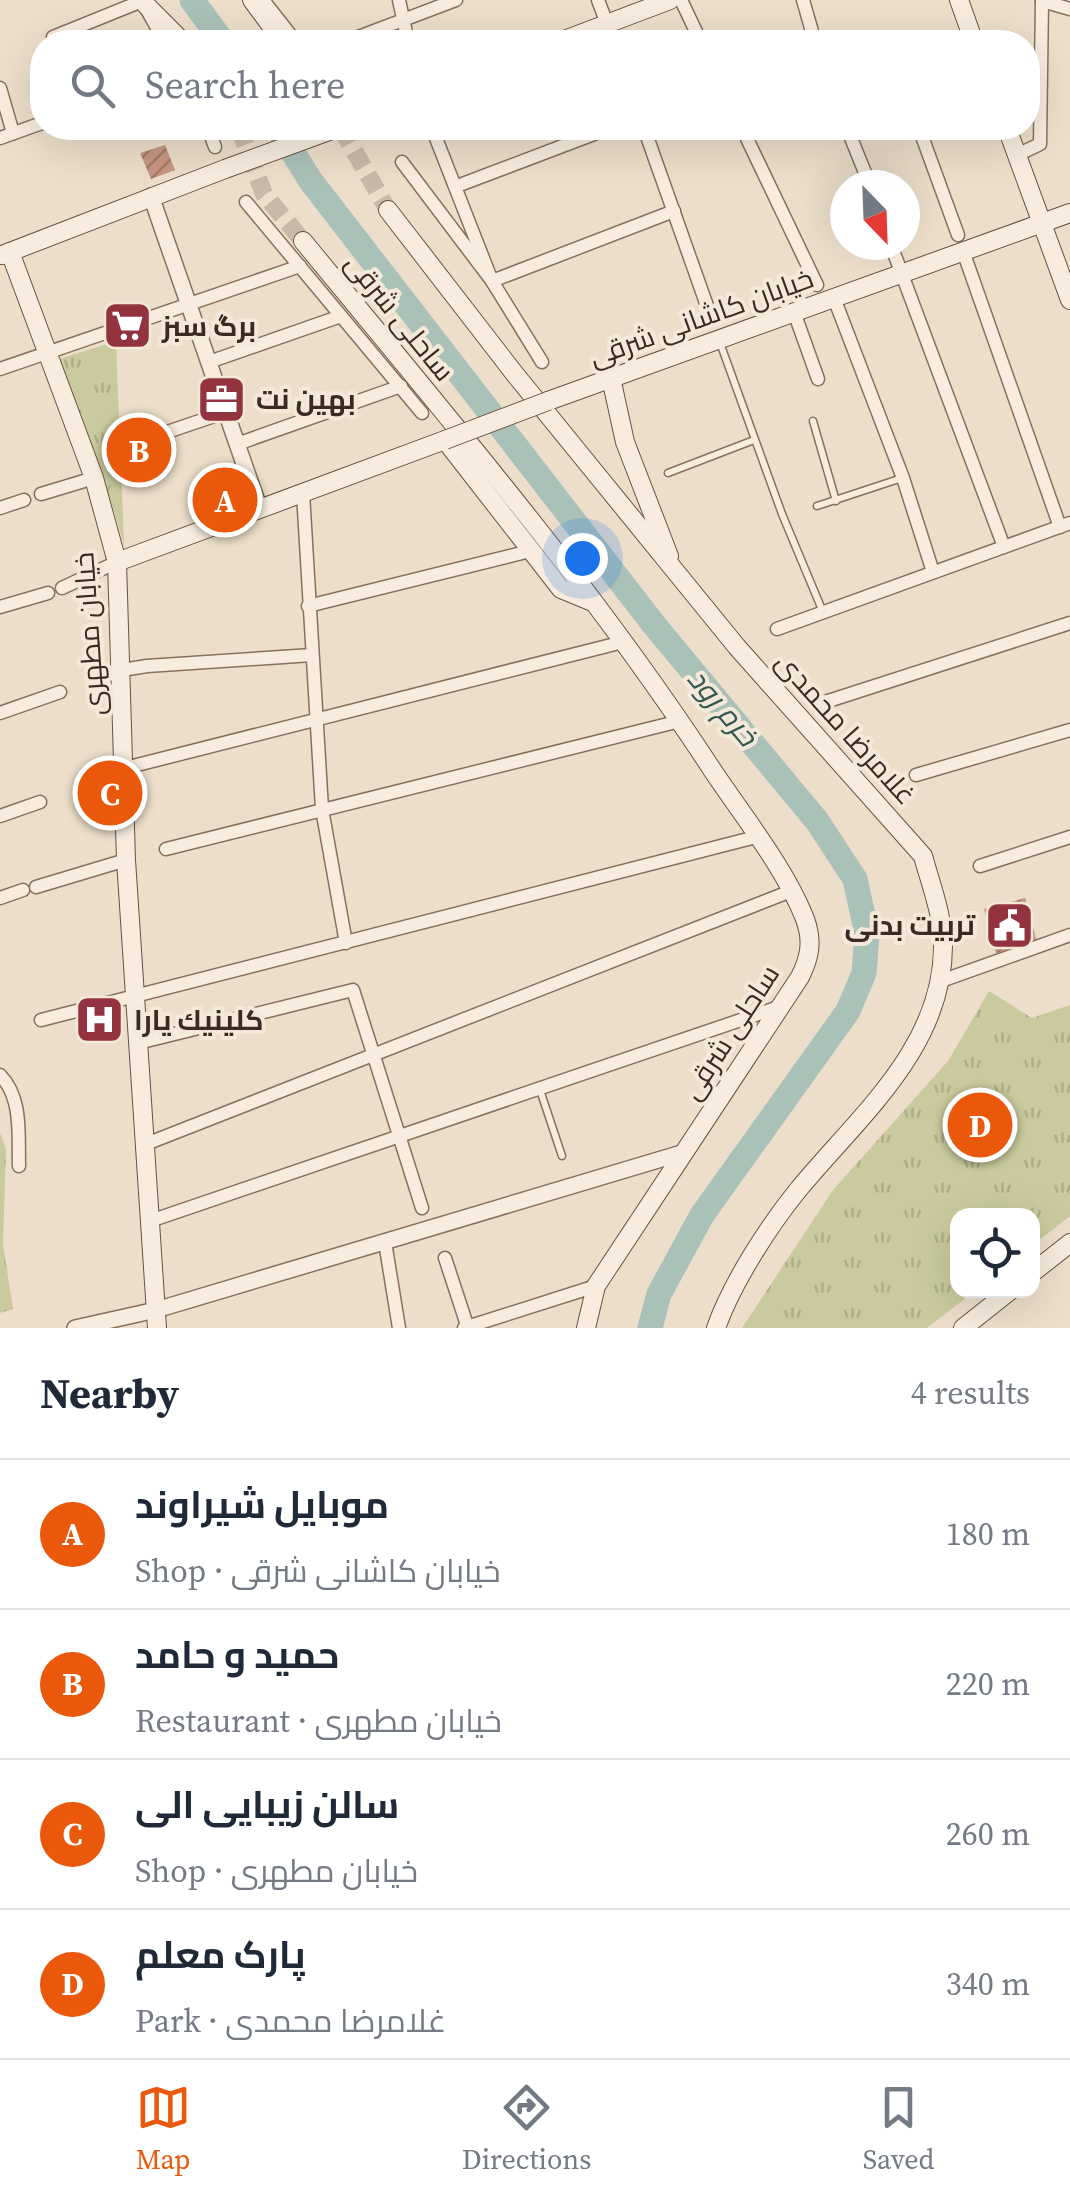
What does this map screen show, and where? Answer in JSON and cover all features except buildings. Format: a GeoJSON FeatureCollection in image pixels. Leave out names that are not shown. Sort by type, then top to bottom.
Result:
{"type":"FeatureCollection","features":[{"type":"Feature","properties":{"kind":"main road"},"geometry":{"type":"LineString","coordinates":[[141,0],[171,30]]}},
{"type":"Feature","properties":{"kind":"main road"},"geometry":{"type":"LineString","coordinates":[[252,0],[273,30]]}},
{"type":"Feature","properties":{"kind":"main road"},"geometry":{"type":"LineString","coordinates":[[616,30],[670,0]]}},
{"type":"Feature","properties":{"kind":"main road"},"geometry":{"type":"LineString","coordinates":[[959,0],[970,30]]}},
{"type":"Feature","properties":{"kind":"main road"},"geometry":{"type":"LineString","coordinates":[[5,254],[304,140]]}},
{"type":"Feature","properties":{"kind":"main road"},"geometry":{"type":"LineString","coordinates":[[1012,140],[1070,300]]}},
{"type":"Feature","properties":{"kind":"main road","name":"غلامرضا محمدی"},"geometry":{"type":"LineString","coordinates":[[388,210],[514,373],[737,647],[923,856],[936,898],[944,942],[941,981],[932,1014],[909,1060],[795,1194],[762,1240],[716,1328]]}},
{"type":"Feature","properties":{"kind":"main road","name":"خیابان کاشانی شرقی"},"geometry":{"type":"LineString","coordinates":[[445,440],[902,274],[960,243],[1070,213]]}},
{"type":"Feature","properties":{"kind":"main road","name":"ساحلی شرقی"},"geometry":{"type":"LineString","coordinates":[[303,241],[623,642],[680,721],[791,891],[811,940],[809,960],[596,1286],[586,1328]]}},
{"type":"Feature","properties":{"kind":"main road","name":"خیابان مطهری"},"geometry":{"type":"LineString","coordinates":[[5,254],[49,354],[94,478],[117,562],[126,860],[156,1319]]}},
{"type":"Feature","properties":{"kind":"main road"},"geometry":{"type":"LineString","coordinates":[[611,378],[625,442],[674,570]]}},
{"type":"Feature","properties":{"kind":"main road"},"geometry":{"type":"LineString","coordinates":[[117,562],[445,440],[561,589],[592,601]]}},
{"type":"Feature","properties":{"kind":"main road"},"geometry":{"type":"LineString","coordinates":[[1040,1267],[1070,1243]]}},
{"type":"Feature","properties":{"kind":"main road"},"geometry":{"type":"LineString","coordinates":[[964,1328],[1000,1298]]}},
{"type":"Feature","properties":{"kind":"street"},"geometry":{"type":"LineString","coordinates":[[71,30],[141,0],[158,30]]}},
{"type":"Feature","properties":{"kind":"street"},"geometry":{"type":"LineString","coordinates":[[263,0],[287,30]]}},
{"type":"Feature","properties":{"kind":"street"},"geometry":{"type":"LineString","coordinates":[[399,0],[406,30]]}},
{"type":"Feature","properties":{"kind":"street"},"geometry":{"type":"LineString","coordinates":[[378,30],[456,0]]}},
{"type":"Feature","properties":{"kind":"street"},"geometry":{"type":"LineString","coordinates":[[598,0],[610,30]]}},
{"type":"Feature","properties":{"kind":"street"},"geometry":{"type":"LineString","coordinates":[[680,0],[695,30]]}},
{"type":"Feature","properties":{"kind":"street"},"geometry":{"type":"LineString","coordinates":[[803,0],[812,30]]}},
{"type":"Feature","properties":{"kind":"street"},"geometry":{"type":"LineString","coordinates":[[1018,155],[1040,144],[1042,1],[1070,9]]}},
{"type":"Feature","properties":{"kind":"street"},"geometry":{"type":"LineString","coordinates":[[0,88],[6,136],[30,127]]}},
{"type":"Feature","properties":{"kind":"street"},"geometry":{"type":"LineString","coordinates":[[212,140],[215,147]]}},
{"type":"Feature","properties":{"kind":"street"},"geometry":{"type":"LineString","coordinates":[[437,140],[492,281]]}},
{"type":"Feature","properties":{"kind":"street"},"geometry":{"type":"LineString","coordinates":[[457,186],[578,140]]}},
{"type":"Feature","properties":{"kind":"street"},"geometry":{"type":"LineString","coordinates":[[648,140],[711,318]]}},
{"type":"Feature","properties":{"kind":"street"},"geometry":{"type":"LineString","coordinates":[[748,140],[817,285]]}},
{"type":"Feature","properties":{"kind":"street"},"geometry":{"type":"LineString","coordinates":[[853,140],[864,170]]}},
{"type":"Feature","properties":{"kind":"street"},"geometry":{"type":"LineString","coordinates":[[777,629],[1065,525],[923,140]]}},
{"type":"Feature","properties":{"kind":"street"},"geometry":{"type":"LineString","coordinates":[[402,162],[492,281],[542,362]]}},
{"type":"Feature","properties":{"kind":"street"},"geometry":{"type":"LineString","coordinates":[[150,196],[260,507]]}},
{"type":"Feature","properties":{"kind":"street"},"geometry":{"type":"LineString","coordinates":[[246,202],[422,413]]}},
{"type":"Feature","properties":{"kind":"street"},"geometry":{"type":"LineString","coordinates":[[492,281],[674,211]]}},
{"type":"Feature","properties":{"kind":"street"},"geometry":{"type":"LineString","coordinates":[[897,260],[1004,547]]}},
{"type":"Feature","properties":{"kind":"street"},"geometry":{"type":"LineString","coordinates":[[0,369],[300,266]]}},
{"type":"Feature","properties":{"kind":"street"},"geometry":{"type":"LineString","coordinates":[[834,298],[903,478],[934,572]]}},
{"type":"Feature","properties":{"kind":"street"},"geometry":{"type":"LineString","coordinates":[[794,312],[818,379]]}},
{"type":"Feature","properties":{"kind":"street"},"geometry":{"type":"LineString","coordinates":[[209,362],[341,316]]}},
{"type":"Feature","properties":{"kind":"street"},"geometry":{"type":"LineString","coordinates":[[237,444],[402,386]]}},
{"type":"Feature","properties":{"kind":"street"},"geometry":{"type":"LineString","coordinates":[[129,445],[226,412]]}},
{"type":"Feature","properties":{"kind":"street"},"geometry":{"type":"LineString","coordinates":[[40,494],[94,478]]}},
{"type":"Feature","properties":{"kind":"street"},"geometry":{"type":"LineString","coordinates":[[303,493],[322,810],[346,943]]}},
{"type":"Feature","properties":{"kind":"street"},"geometry":{"type":"LineString","coordinates":[[0,508],[24,500]]}},
{"type":"Feature","properties":{"kind":"street"},"geometry":{"type":"LineString","coordinates":[[308,606],[530,551]]}},
{"type":"Feature","properties":{"kind":"street"},"geometry":{"type":"LineString","coordinates":[[0,607],[55,590],[117,562]]}},
{"type":"Feature","properties":{"kind":"street"},"geometry":{"type":"LineString","coordinates":[[822,702],[1070,623]]}},
{"type":"Feature","properties":{"kind":"street"},"geometry":{"type":"LineString","coordinates":[[125,768],[623,642]]}},
{"type":"Feature","properties":{"kind":"street"},"geometry":{"type":"LineString","coordinates":[[122,670],[312,656]]}},
{"type":"Feature","properties":{"kind":"street"},"geometry":{"type":"LineString","coordinates":[[0,713],[60,692]]}},
{"type":"Feature","properties":{"kind":"street"},"geometry":{"type":"LineString","coordinates":[[166,849],[680,721]]}},
{"type":"Feature","properties":{"kind":"street"},"geometry":{"type":"LineString","coordinates":[[916,775],[1070,730]]}},
{"type":"Feature","properties":{"kind":"street"},"geometry":{"type":"LineString","coordinates":[[0,816],[40,802]]}},
{"type":"Feature","properties":{"kind":"street"},"geometry":{"type":"LineString","coordinates":[[40,1020],[756,837]]}},
{"type":"Feature","properties":{"kind":"street"},"geometry":{"type":"LineString","coordinates":[[980,866],[1070,837]]}},
{"type":"Feature","properties":{"kind":"street"},"geometry":{"type":"LineString","coordinates":[[0,898],[126,860]]}},
{"type":"Feature","properties":{"kind":"street"},"geometry":{"type":"LineString","coordinates":[[146,1144],[791,891]]}},
{"type":"Feature","properties":{"kind":"street"},"geometry":{"type":"LineString","coordinates":[[941,981],[1070,935]]}},
{"type":"Feature","properties":{"kind":"street"},"geometry":{"type":"LineString","coordinates":[[138,1043],[353,990],[422,1208]]}},
{"type":"Feature","properties":{"kind":"street"},"geometry":{"type":"LineString","coordinates":[[150,1221],[779,1007]]}},
{"type":"Feature","properties":{"kind":"street"},"geometry":{"type":"LineString","coordinates":[[0,1075],[7,1082],[18,1112],[19,1166]]}},
{"type":"Feature","properties":{"kind":"street"},"geometry":{"type":"LineString","coordinates":[[75,1328],[156,1319],[385,1242],[685,1152]]}},
{"type":"Feature","properties":{"kind":"street"},"geometry":{"type":"LineString","coordinates":[[385,1242],[400,1328]]}},
{"type":"Feature","properties":{"kind":"street"},"geometry":{"type":"LineString","coordinates":[[444,1258],[467,1328],[596,1286]]}},
{"type":"Feature","properties":{"kind":"lane"},"geometry":{"type":"LineString","coordinates":[[719,339],[754,440],[823,612]]}},
{"type":"Feature","properties":{"kind":"lane"},"geometry":{"type":"LineString","coordinates":[[813,422],[836,501]]}},
{"type":"Feature","properties":{"kind":"lane"},"geometry":{"type":"LineString","coordinates":[[668,474],[754,440]]}},
{"type":"Feature","properties":{"kind":"lane"},"geometry":{"type":"LineString","coordinates":[[817,506],[903,478]]}},
{"type":"Feature","properties":{"kind":"lane"},"geometry":{"type":"LineString","coordinates":[[540,1089],[562,1156]]}},
{"type":"Feature","properties":{"kind":"green space"},"geometry":{"type":"Polygon","coordinates":[[[116,341],[124,545],[104,478],[59,359],[116,341]]]}},
{"type":"Feature","properties":{"kind":"green space"},"geometry":{"type":"Polygon","coordinates":[[[989,991],[1032,1018],[1070,1005],[1070,1216],[1040,1240],[1040,1208],[950,1208],[950,1298],[966,1298],[927,1328],[742,1328],[833,1190],[948,1061],[989,991]]]}},
{"type":"Feature","properties":{"kind":"green space"},"geometry":{"type":"Polygon","coordinates":[[[0,1133],[6,1149],[3,1244],[13,1309],[0,1313],[0,1133]]]}},
{"type":"Feature","properties":{"kind":"waterway","name":"خرم رود"},"geometry":{"type":"LineString","coordinates":[[192,0],[214,30]]}},
{"type":"Feature","properties":{"kind":"waterway","name":"خرم رود"},"geometry":{"type":"LineString","coordinates":[[285,140],[310,180],[655,626],[817,821],[855,879],[867,934],[864,973],[848,1011],[702,1215],[659,1294],[650,1328]]}},
{"type":"Feature","properties":{"kind":"tunnel"},"geometry":{"type":"LineString","coordinates":[[244,140],[264,194],[303,241]]}},
{"type":"Feature","properties":{"kind":"tunnel"},"geometry":{"type":"LineString","coordinates":[[348,140],[388,210]]}},
{"type":"Feature","properties":{"kind":"place","name":"برگ سبز"},"geometry":{"type":"Point","coordinates":[127,326]}},
{"type":"Feature","properties":{"kind":"place","name":"بهین نت"},"geometry":{"type":"Point","coordinates":[221,399]}},
{"type":"Feature","properties":{"kind":"place","name":"حمید و حامد"},"geometry":{"type":"Point","coordinates":[139,450]}},
{"type":"Feature","properties":{"kind":"place","name":"موبایل شیراوند"},"geometry":{"type":"Point","coordinates":[225,500]}},
{"type":"Feature","properties":{"kind":"place","name":"سالن زیبایی الی"},"geometry":{"type":"Point","coordinates":[110,793]}},
{"type":"Feature","properties":{"kind":"place","name":"تربیت بدنی"},"geometry":{"type":"Point","coordinates":[1010,925]}},
{"type":"Feature","properties":{"kind":"place","name":"كلينيك يارا"},"geometry":{"type":"Point","coordinates":[99,1020]}},
{"type":"Feature","properties":{"kind":"place","name":"پارک معلم"},"geometry":{"type":"Point","coordinates":[980,1125]}}]}
